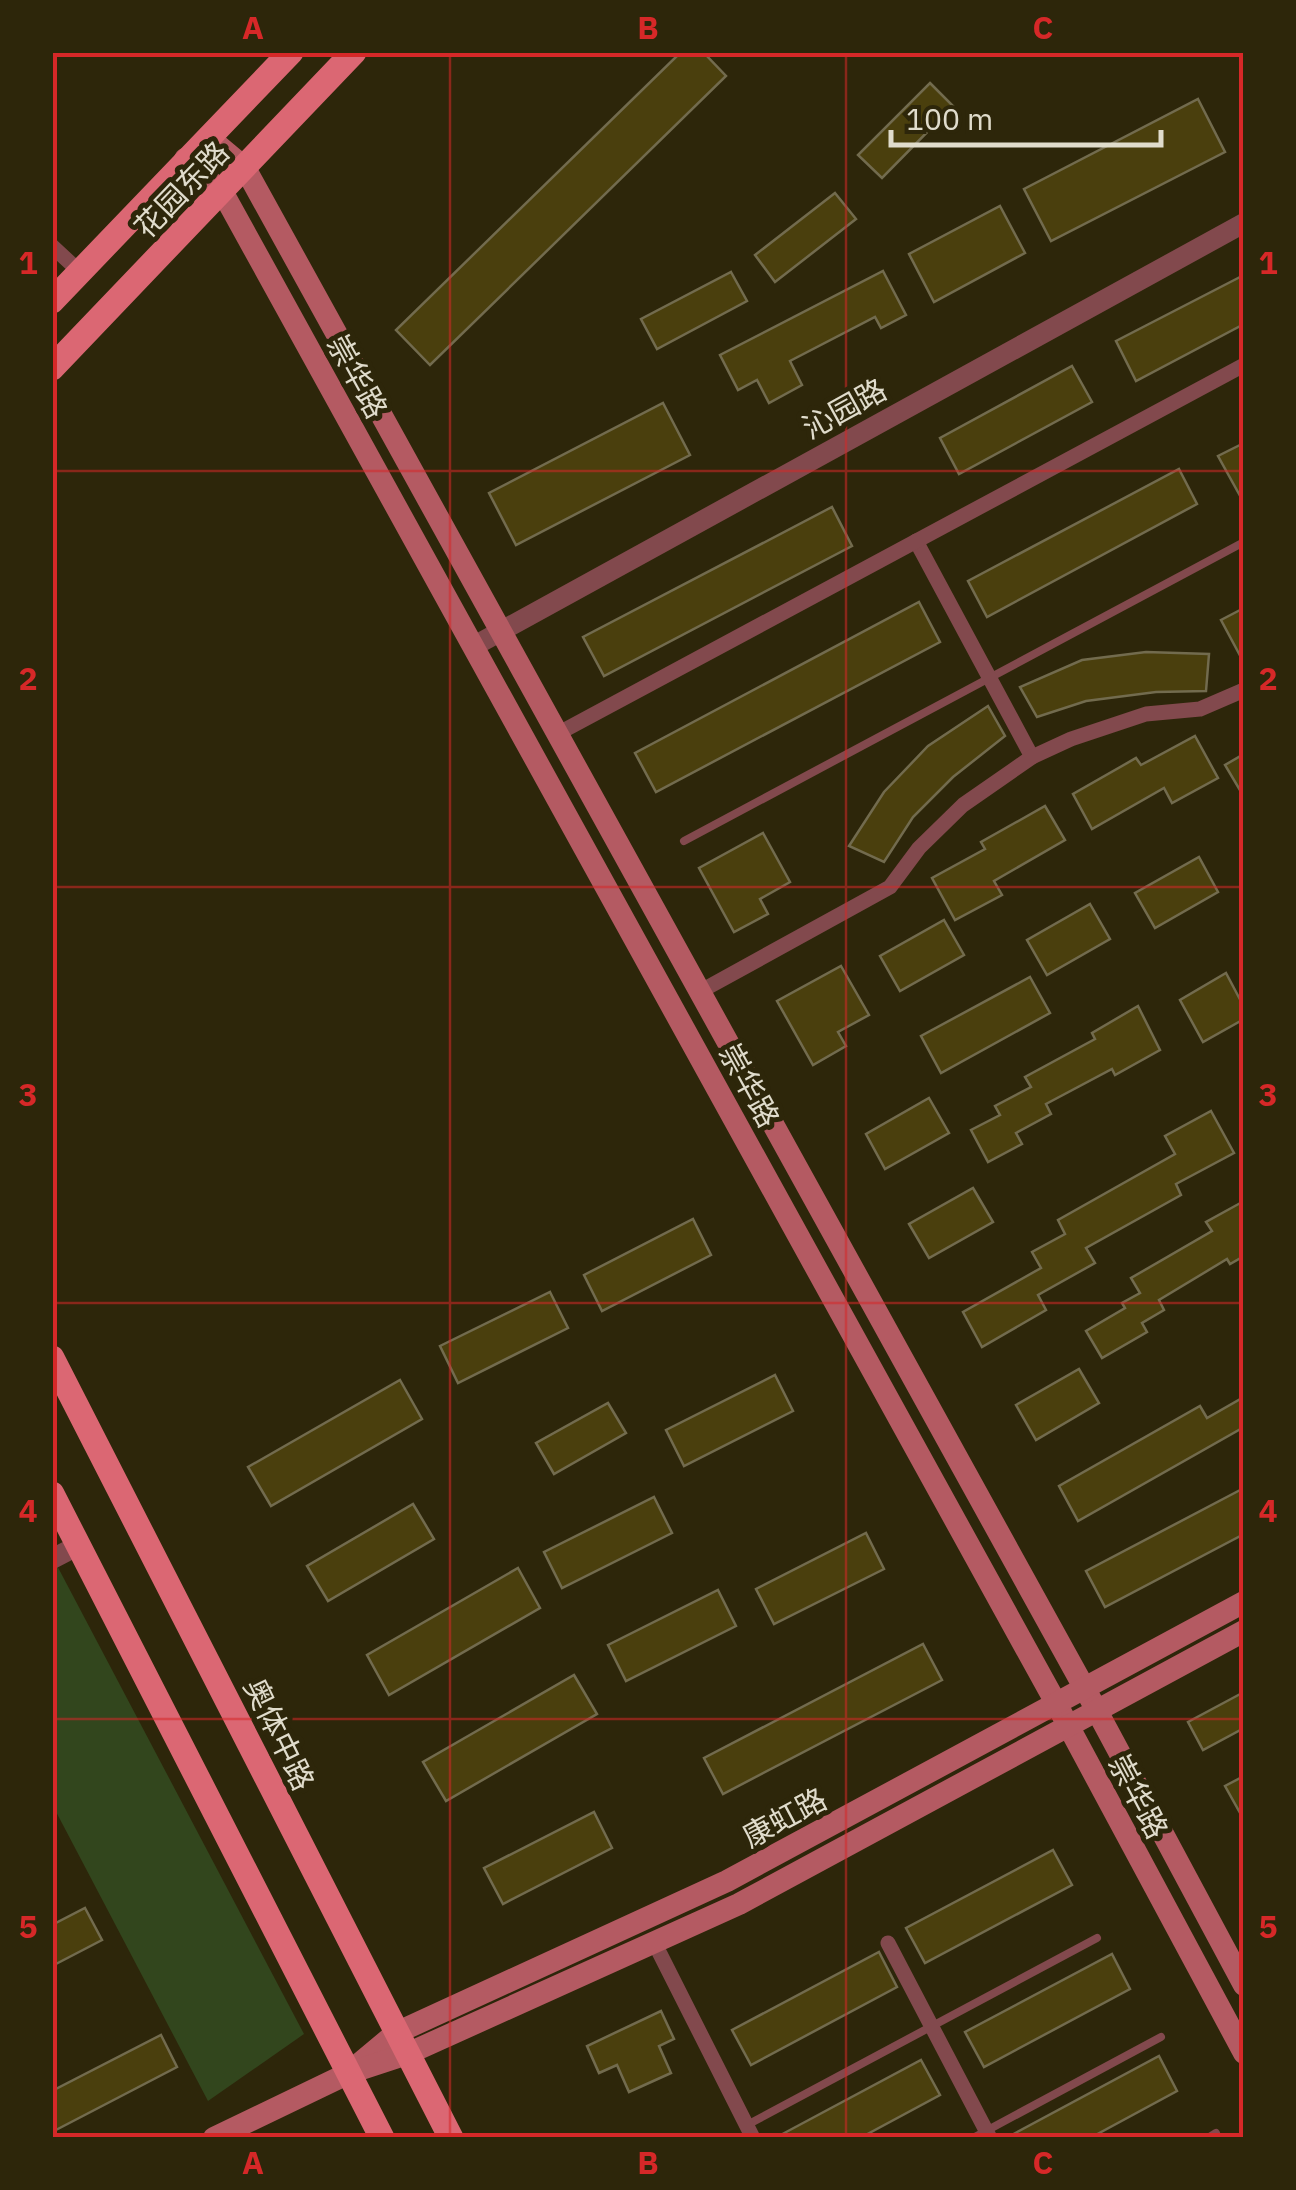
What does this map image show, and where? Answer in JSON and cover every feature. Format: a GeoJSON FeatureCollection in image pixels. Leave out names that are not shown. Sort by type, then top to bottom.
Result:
{"type":"FeatureCollection","features":[{"type":"Feature","properties":{"kind":"main road","name":"花园东路"},"geometry":{"type":"LineString","coordinates":[[52,302],[291,52]]}},
{"type":"Feature","properties":{"kind":"main road","name":"花园东路"},"geometry":{"type":"LineString","coordinates":[[52,368],[354,52]]}},
{"type":"Feature","properties":{"kind":"main road","name":"崇华路"},"geometry":{"type":"LineString","coordinates":[[208,137],[246,168],[1244,1985]]}},
{"type":"Feature","properties":{"kind":"main road","name":"崇华路"},"geometry":{"type":"LineString","coordinates":[[185,159],[222,193],[1068,1724],[1244,2053]]}},
{"type":"Feature","properties":{"kind":"main road","name":"奥体中路"},"geometry":{"type":"LineString","coordinates":[[52,1358],[451,2138]]}},
{"type":"Feature","properties":{"kind":"main road"},"geometry":{"type":"LineString","coordinates":[[52,1494],[382,2138]]}},
{"type":"Feature","properties":{"kind":"main road","name":"康虹路"},"geometry":{"type":"LineString","coordinates":[[214,2138],[727,1882],[1244,1602]]}},
{"type":"Feature","properties":{"kind":"main road","name":"康虹路"},"geometry":{"type":"LineString","coordinates":[[402,2044],[739,1904],[1244,1631]]}},
{"type":"Feature","properties":{"kind":"street","name":"沁园路"},"geometry":{"type":"LineString","coordinates":[[474,646],[1244,223]]}},
{"type":"Feature","properties":{"kind":"street"},"geometry":{"type":"LineString","coordinates":[[52,246],[80,272]]}},
{"type":"Feature","properties":{"kind":"street"},"geometry":{"type":"LineString","coordinates":[[559,733],[1244,365]]}},
{"type":"Feature","properties":{"kind":"street"},"geometry":{"type":"LineString","coordinates":[[916,541],[1032,757]]}},
{"type":"Feature","properties":{"kind":"street"},"geometry":{"type":"LineString","coordinates":[[701,991],[890,887],[919,848],[963,805],[1032,757],[1072,738],[1146,714],[1200,710],[1244,690]]}},
{"type":"Feature","properties":{"kind":"street"},"geometry":{"type":"LineString","coordinates":[[52,1559],[79,1545]]}},
{"type":"Feature","properties":{"kind":"street"},"geometry":{"type":"LineString","coordinates":[[654,1942],[750,2131]]}},
{"type":"Feature","properties":{"kind":"street"},"geometry":{"type":"LineString","coordinates":[[888,1943],[983,2135]]}},
{"type":"Feature","properties":{"kind":"lane"},"geometry":{"type":"LineString","coordinates":[[684,841],[1244,542]]}},
{"type":"Feature","properties":{"kind":"lane"},"geometry":{"type":"LineString","coordinates":[[750,2131],[932,2026],[1096,1938]]}},
{"type":"Feature","properties":{"kind":"lane"},"geometry":{"type":"LineString","coordinates":[[983,2135],[1161,2037]]}},
{"type":"Feature","properties":{"kind":"green space"},"geometry":{"type":"Polygon","coordinates":[[[53,1558],[304,2034],[208,2101],[53,1806],[53,1558]]]}},
{"type":"Feature","properties":{"kind":"building"},"geometry":{"type":"Polygon","coordinates":[[[681,52],[703,52],[726,76],[430,365],[396,330],[681,52]]]}},
{"type":"Feature","properties":{"kind":"building"},"geometry":{"type":"Polygon","coordinates":[[[930,83],[953,106],[882,178],[858,155],[930,83]]]}},
{"type":"Feature","properties":{"kind":"building"},"geometry":{"type":"Polygon","coordinates":[[[1198,99],[1225,152],[1051,241],[1024,189],[1198,99]]]}},
{"type":"Feature","properties":{"kind":"building"},"geometry":{"type":"Polygon","coordinates":[[[835,193],[856,219],[775,282],[755,255],[835,193]]]}},
{"type":"Feature","properties":{"kind":"building"},"geometry":{"type":"Polygon","coordinates":[[[1000,206],[1025,253],[934,302],[909,254],[1000,206]]]}},
{"type":"Feature","properties":{"kind":"building"},"geometry":{"type":"Polygon","coordinates":[[[883,271],[906,315],[881,328],[875,317],[790,361],[802,385],[769,403],[757,380],[738,390],[720,355],[883,271]]]}},
{"type":"Feature","properties":{"kind":"building"},"geometry":{"type":"Polygon","coordinates":[[[731,272],[747,301],[657,349],[641,319],[731,272]]]}},
{"type":"Feature","properties":{"kind":"building"},"geometry":{"type":"Polygon","coordinates":[[[1244,275],[1244,324],[1136,381],[1116,341],[1244,275]]]}},
{"type":"Feature","properties":{"kind":"building"},"geometry":{"type":"Polygon","coordinates":[[[1072,366],[1092,402],[959,474],[940,438],[1072,366]]]}},
{"type":"Feature","properties":{"kind":"building"},"geometry":{"type":"Polygon","coordinates":[[[663,403],[690,455],[516,545],[489,493],[663,403]]]}},
{"type":"Feature","properties":{"kind":"building"},"geometry":{"type":"Polygon","coordinates":[[[1244,443],[1244,503],[1218,456],[1244,443]]]}},
{"type":"Feature","properties":{"kind":"building"},"geometry":{"type":"Polygon","coordinates":[[[1179,469],[1197,504],[987,617],[968,581],[1179,469]]]}},
{"type":"Feature","properties":{"kind":"building"},"geometry":{"type":"Polygon","coordinates":[[[832,507],[852,546],[604,676],[583,637],[832,507]]]}},
{"type":"Feature","properties":{"kind":"building"},"geometry":{"type":"Polygon","coordinates":[[[919,602],[940,642],[656,792],[635,753],[919,602]]]}},
{"type":"Feature","properties":{"kind":"building"},"geometry":{"type":"Polygon","coordinates":[[[1244,608],[1244,663],[1221,620],[1244,608]]]}},
{"type":"Feature","properties":{"kind":"building"},"geometry":{"type":"Polygon","coordinates":[[[1146,652],[1209,654],[1206,691],[1156,692],[1086,701],[1037,717],[1020,687],[1082,660],[1146,652]]]}},
{"type":"Feature","properties":{"kind":"building"},"geometry":{"type":"Polygon","coordinates":[[[988,706],[1005,736],[953,777],[913,817],[884,862],[849,846],[884,792],[928,746],[988,706]]]}},
{"type":"Feature","properties":{"kind":"building"},"geometry":{"type":"Polygon","coordinates":[[[1195,736],[1218,778],[1172,803],[1164,788],[1092,829],[1073,794],[1136,758],[1141,765],[1195,736]]]}},
{"type":"Feature","properties":{"kind":"building"},"geometry":{"type":"Polygon","coordinates":[[[1244,754],[1244,797],[1225,765],[1244,754]]]}},
{"type":"Feature","properties":{"kind":"building"},"geometry":{"type":"Polygon","coordinates":[[[1045,806],[1065,840],[994,881],[1002,895],[955,920],[932,878],[985,849],[981,842],[1045,806]]]}},
{"type":"Feature","properties":{"kind":"building"},"geometry":{"type":"Polygon","coordinates":[[[763,833],[790,882],[760,899],[768,914],[734,932],[699,868],[763,833]]]}},
{"type":"Feature","properties":{"kind":"building"},"geometry":{"type":"Polygon","coordinates":[[[1199,857],[1218,892],[1155,928],[1135,893],[1199,857]]]}},
{"type":"Feature","properties":{"kind":"building"},"geometry":{"type":"Polygon","coordinates":[[[1090,904],[1110,939],[1047,975],[1027,940],[1090,904]]]}},
{"type":"Feature","properties":{"kind":"building"},"geometry":{"type":"Polygon","coordinates":[[[944,920],[964,955],[900,991],[880,956],[944,920]]]}},
{"type":"Feature","properties":{"kind":"building"},"geometry":{"type":"Polygon","coordinates":[[[841,966],[869,1015],[838,1032],[846,1046],[813,1065],[777,1001],[841,966]]]}},
{"type":"Feature","properties":{"kind":"building"},"geometry":{"type":"Polygon","coordinates":[[[1226,973],[1244,1007],[1244,1019],[1203,1042],[1180,1000],[1226,973]]]}},
{"type":"Feature","properties":{"kind":"building"},"geometry":{"type":"Polygon","coordinates":[[[1030,977],[1050,1013],[941,1073],[921,1036],[1030,977]]]}},
{"type":"Feature","properties":{"kind":"building"},"geometry":{"type":"Polygon","coordinates":[[[1138,1006],[1160,1050],[1115,1075],[1112,1069],[1046,1104],[1051,1114],[1016,1133],[1022,1144],[988,1162],[971,1130],[1000,1115],[995,1106],[1031,1087],[1025,1077],[1095,1039],[1092,1033],[1138,1006]]]}},
{"type":"Feature","properties":{"kind":"building"},"geometry":{"type":"Polygon","coordinates":[[[929,1098],[949,1133],[885,1169],[866,1134],[929,1098]]]}},
{"type":"Feature","properties":{"kind":"building"},"geometry":{"type":"Polygon","coordinates":[[[1211,1111],[1234,1153],[1176,1184],[1181,1195],[1086,1248],[1095,1263],[1038,1295],[1046,1310],[982,1347],[963,1312],[1041,1268],[1032,1252],[1065,1234],[1058,1220],[1175,1154],[1165,1136],[1211,1111]]]}},
{"type":"Feature","properties":{"kind":"building"},"geometry":{"type":"Polygon","coordinates":[[[973,1188],[993,1222],[929,1258],[909,1224],[973,1188]]]}},
{"type":"Feature","properties":{"kind":"building"},"geometry":{"type":"Polygon","coordinates":[[[1244,1201],[1244,1256],[1230,1264],[1227,1259],[1159,1300],[1164,1310],[1142,1323],[1147,1332],[1102,1358],[1086,1331],[1125,1308],[1122,1303],[1140,1293],[1131,1278],[1212,1231],[1206,1222],[1244,1201]]]}},
{"type":"Feature","properties":{"kind":"building"},"geometry":{"type":"Polygon","coordinates":[[[693,1219],[711,1255],[602,1311],[584,1275],[693,1219]]]}},
{"type":"Feature","properties":{"kind":"building"},"geometry":{"type":"Polygon","coordinates":[[[550,1292],[568,1328],[458,1383],[440,1346],[550,1292]]]}},
{"type":"Feature","properties":{"kind":"building"},"geometry":{"type":"Polygon","coordinates":[[[1079,1369],[1099,1403],[1036,1440],[1016,1405],[1079,1369]]]}},
{"type":"Feature","properties":{"kind":"building"},"geometry":{"type":"Polygon","coordinates":[[[775,1375],[793,1411],[684,1466],[666,1430],[775,1375]]]}},
{"type":"Feature","properties":{"kind":"building"},"geometry":{"type":"Polygon","coordinates":[[[400,1380],[422,1419],[271,1506],[248,1467],[400,1380]]]}},
{"type":"Feature","properties":{"kind":"building"},"geometry":{"type":"Polygon","coordinates":[[[1244,1397],[1244,1427],[1078,1521],[1059,1486],[1200,1406],[1207,1418],[1244,1397]]]}},
{"type":"Feature","properties":{"kind":"building"},"geometry":{"type":"Polygon","coordinates":[[[608,1403],[626,1433],[554,1474],[536,1443],[608,1403]]]}},
{"type":"Feature","properties":{"kind":"building"},"geometry":{"type":"Polygon","coordinates":[[[1244,1488],[1244,1534],[1105,1607],[1086,1571],[1244,1488]]]}},
{"type":"Feature","properties":{"kind":"building"},"geometry":{"type":"Polygon","coordinates":[[[654,1497],[672,1533],[562,1588],[544,1552],[654,1497]]]}},
{"type":"Feature","properties":{"kind":"building"},"geometry":{"type":"Polygon","coordinates":[[[413,1504],[434,1539],[328,1601],[307,1566],[413,1504]]]}},
{"type":"Feature","properties":{"kind":"building"},"geometry":{"type":"Polygon","coordinates":[[[866,1533],[884,1569],[774,1624],[756,1589],[866,1533]]]}},
{"type":"Feature","properties":{"kind":"building"},"geometry":{"type":"Polygon","coordinates":[[[518,1568],[540,1608],[389,1695],[367,1655],[518,1568]]]}},
{"type":"Feature","properties":{"kind":"building"},"geometry":{"type":"Polygon","coordinates":[[[718,1590],[736,1626],[626,1681],[608,1645],[718,1590]]]}},
{"type":"Feature","properties":{"kind":"building"},"geometry":{"type":"Polygon","coordinates":[[[923,1644],[942,1680],[723,1794],[704,1758],[923,1644]]]}},
{"type":"Feature","properties":{"kind":"building"},"geometry":{"type":"Polygon","coordinates":[[[574,1675],[597,1714],[446,1801],[423,1762],[574,1675]]]}},
{"type":"Feature","properties":{"kind":"building"},"geometry":{"type":"Polygon","coordinates":[[[1244,1692],[1244,1728],[1203,1750],[1188,1722],[1244,1692]]]}},
{"type":"Feature","properties":{"kind":"building"},"geometry":{"type":"Polygon","coordinates":[[[1244,1776],[1244,1820],[1225,1786],[1244,1776]]]}},
{"type":"Feature","properties":{"kind":"building"},"geometry":{"type":"Polygon","coordinates":[[[594,1812],[612,1848],[503,1904],[484,1868],[594,1812]]]}},
{"type":"Feature","properties":{"kind":"building"},"geometry":{"type":"Polygon","coordinates":[[[1053,1850],[1072,1885],[925,1963],[906,1928],[1053,1850]]]}},
{"type":"Feature","properties":{"kind":"building"},"geometry":{"type":"Polygon","coordinates":[[[85,1908],[102,1940],[52,1966],[52,1925],[85,1908]]]}},
{"type":"Feature","properties":{"kind":"building"},"geometry":{"type":"Polygon","coordinates":[[[879,1952],[897,1987],[751,2065],[732,2030],[879,1952]]]}},
{"type":"Feature","properties":{"kind":"building"},"geometry":{"type":"Polygon","coordinates":[[[1112,1954],[1130,1989],[984,2067],[965,2032],[1112,1954]]]}},
{"type":"Feature","properties":{"kind":"building"},"geometry":{"type":"Polygon","coordinates":[[[661,2011],[674,2039],[659,2046],[671,2073],[629,2092],[617,2065],[599,2073],[587,2046],[661,2011]]]}},
{"type":"Feature","properties":{"kind":"building"},"geometry":{"type":"Polygon","coordinates":[[[161,2035],[177,2067],[52,2132],[52,2091],[161,2035]]]}},
{"type":"Feature","properties":{"kind":"building"},"geometry":{"type":"Polygon","coordinates":[[[1159,2056],[1177,2091],[1090,2138],[1006,2138],[1159,2056]]]}},
{"type":"Feature","properties":{"kind":"building"},"geometry":{"type":"Polygon","coordinates":[[[921,2060],[940,2095],[860,2138],[775,2138],[921,2060]]]}}]}
